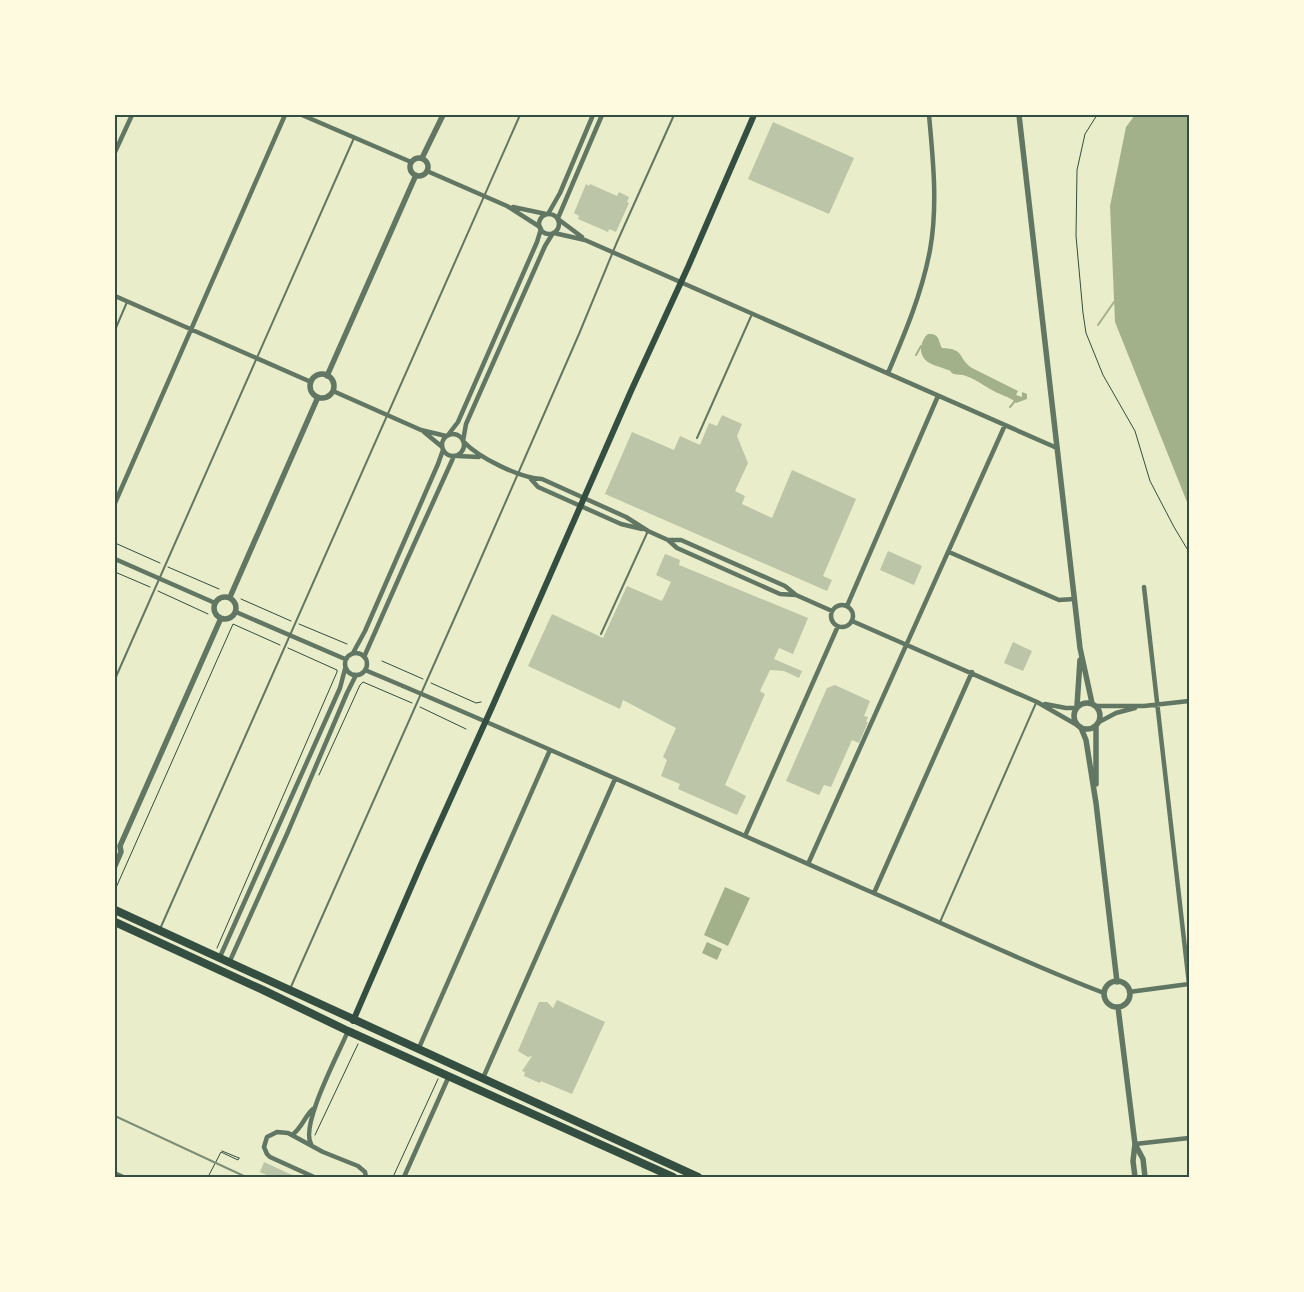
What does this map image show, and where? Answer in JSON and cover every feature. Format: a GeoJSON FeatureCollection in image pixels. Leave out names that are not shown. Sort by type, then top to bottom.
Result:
{"type":"FeatureCollection","features":[{"type":"Feature","properties":{"kind":"highway"},"geometry":{"type":"LineString","coordinates":[[115,910],[698,1177]]}},
{"type":"Feature","properties":{"kind":"highway"},"geometry":{"type":"LineString","coordinates":[[115,922],[263,990],[348,1032],[674,1177]]}},
{"type":"Feature","properties":{"kind":"highway"},"geometry":{"type":"LineString","coordinates":[[348,1032],[353,1020]]}},
{"type":"Feature","properties":{"kind":"highway"},"geometry":{"type":"LineString","coordinates":[[478,1090],[483,1078]]}},
{"type":"Feature","properties":{"kind":"main road"},"geometry":{"type":"LineString","coordinates":[[353,1020],[754,115]]}},
{"type":"Feature","properties":{"kind":"street"},"geometry":{"type":"LineString","coordinates":[[115,152],[132,115]]}},
{"type":"Feature","properties":{"kind":"street"},"geometry":{"type":"LineString","coordinates":[[115,503],[285,115]]}},
{"type":"Feature","properties":{"kind":"street"},"geometry":{"type":"LineString","coordinates":[[302,115],[411,162]]}},
{"type":"Feature","properties":{"kind":"street"},"geometry":{"type":"LineString","coordinates":[[422,158],[443,115]]}},
{"type":"Feature","properties":{"kind":"street"},"geometry":{"type":"LineString","coordinates":[[345,659],[353,653],[378,603],[438,464],[442,441],[458,422],[537,242],[541,218],[547,214],[555,202],[593,115]]}},
{"type":"Feature","properties":{"kind":"street"},"geometry":{"type":"LineString","coordinates":[[364,657],[432,502],[455,456],[463,450],[466,424],[545,246],[560,225],[558,218],[602,115]]}},
{"type":"Feature","properties":{"kind":"street"},"geometry":{"type":"LineString","coordinates":[[888,373],[914,311],[930,249],[934,188],[929,115]]}},
{"type":"Feature","properties":{"kind":"street"},"geometry":{"type":"LineString","coordinates":[[1019,115],[1080,648],[1094,705],[1100,714],[1097,724],[1096,803]]}},
{"type":"Feature","properties":{"kind":"street"},"geometry":{"type":"LineString","coordinates":[[585,133],[593,136]]}},
{"type":"Feature","properties":{"kind":"street"},"geometry":{"type":"LineString","coordinates":[[414,158],[422,158],[427,162],[427,170],[421,176],[416,175],[411,172],[411,162],[414,158]]}},
{"type":"Feature","properties":{"kind":"street"},"geometry":{"type":"LineString","coordinates":[[572,164],[579,167]]}},
{"type":"Feature","properties":{"kind":"street"},"geometry":{"type":"LineString","coordinates":[[427,170],[507,206],[546,234],[554,233],[585,240],[1057,448]]}},
{"type":"Feature","properties":{"kind":"street"},"geometry":{"type":"LineString","coordinates":[[327,376],[416,175]]}},
{"type":"Feature","properties":{"kind":"street"},"geometry":{"type":"LineString","coordinates":[[507,206],[553,214],[585,240]]}},
{"type":"Feature","properties":{"kind":"street"},"geometry":{"type":"LineString","coordinates":[[519,281],[528,284]]}},
{"type":"Feature","properties":{"kind":"street"},"geometry":{"type":"LineString","coordinates":[[115,296],[311,382]]}},
{"type":"Feature","properties":{"kind":"street"},"geometry":{"type":"LineString","coordinates":[[505,312],[514,316]]}},
{"type":"Feature","properties":{"kind":"street"},"geometry":{"type":"LineString","coordinates":[[488,352],[496,356]]}},
{"type":"Feature","properties":{"kind":"street"},"geometry":{"type":"LineString","coordinates":[[316,376],[327,376],[334,384],[332,391],[328,396],[318,398],[312,393],[311,382],[316,376]]}},
{"type":"Feature","properties":{"kind":"street"},"geometry":{"type":"LineString","coordinates":[[474,384],[483,388]]}},
{"type":"Feature","properties":{"kind":"street"},"geometry":{"type":"LineString","coordinates":[[332,391],[421,430],[435,439],[449,456],[466,455],[483,458],[530,478],[542,479],[626,517],[648,531],[668,540],[678,548],[780,594],[796,595]]}},
{"type":"Feature","properties":{"kind":"street"},"geometry":{"type":"LineString","coordinates":[[846,606],[938,396]]}},
{"type":"Feature","properties":{"kind":"street"},"geometry":{"type":"LineString","coordinates":[[230,597],[318,398]]}},
{"type":"Feature","properties":{"kind":"street"},"geometry":{"type":"LineString","coordinates":[[808,864],[1005,425]]}},
{"type":"Feature","properties":{"kind":"street"},"geometry":{"type":"LineString","coordinates":[[421,430],[447,436],[454,434],[459,436],[463,442],[483,458]]}},
{"type":"Feature","properties":{"kind":"street"},"geometry":{"type":"LineString","coordinates":[[530,478],[538,488],[621,524],[648,531]]}},
{"type":"Feature","properties":{"kind":"street"},"geometry":{"type":"LineString","coordinates":[[424,498],[432,502]]}},
{"type":"Feature","properties":{"kind":"street"},"geometry":{"type":"LineString","coordinates":[[409,532],[417,536]]}},
{"type":"Feature","properties":{"kind":"street"},"geometry":{"type":"LineString","coordinates":[[668,540],[681,540],[785,586],[796,595],[832,610]]}},
{"type":"Feature","properties":{"kind":"street"},"geometry":{"type":"LineString","coordinates":[[949,552],[1059,600],[1074,599]]}},
{"type":"Feature","properties":{"kind":"street"},"geometry":{"type":"LineString","coordinates":[[115,559],[215,603]]}},
{"type":"Feature","properties":{"kind":"street"},"geometry":{"type":"LineString","coordinates":[[392,571],[400,574]]}},
{"type":"Feature","properties":{"kind":"street"},"geometry":{"type":"LineString","coordinates":[[1129,992],[1189,984],[1144,587]]}},
{"type":"Feature","properties":{"kind":"street"},"geometry":{"type":"LineString","coordinates":[[220,618],[214,610],[215,603],[220,598],[230,597]]}},
{"type":"Feature","properties":{"kind":"street"},"geometry":{"type":"LineString","coordinates":[[220,618],[231,618],[236,612],[235,602],[230,597]]}},
{"type":"Feature","properties":{"kind":"street"},"geometry":{"type":"LineString","coordinates":[[378,603],[386,606]]}},
{"type":"Feature","properties":{"kind":"street"},"geometry":{"type":"LineString","coordinates":[[840,605],[846,606],[851,611],[852,620],[847,626],[838,626],[831,618],[832,610],[840,605]]}},
{"type":"Feature","properties":{"kind":"street"},"geometry":{"type":"LineString","coordinates":[[236,612],[345,659]]}},
{"type":"Feature","properties":{"kind":"street"},"geometry":{"type":"LineString","coordinates":[[115,866],[121,852],[118,848],[220,618]]}},
{"type":"Feature","properties":{"kind":"street"},"geometry":{"type":"LineString","coordinates":[[852,620],[1037,702],[1079,727],[1088,729],[1118,713],[1144,706],[1189,700]]}},
{"type":"Feature","properties":{"kind":"street"},"geometry":{"type":"LineString","coordinates":[[745,836],[838,626]]}},
{"type":"Feature","properties":{"kind":"street"},"geometry":{"type":"LineString","coordinates":[[1080,648],[1077,707],[1073,715],[1086,740],[1096,803],[1116,982]]}},
{"type":"Feature","properties":{"kind":"street"},"geometry":{"type":"LineString","coordinates":[[229,963],[356,675],[365,670],[367,663],[364,657],[359,653],[353,653]]}},
{"type":"Feature","properties":{"kind":"street"},"geometry":{"type":"LineString","coordinates":[[219,958],[340,688],[346,669],[345,659]]}},
{"type":"Feature","properties":{"kind":"street"},"geometry":{"type":"LineString","coordinates":[[346,669],[350,674],[356,675]]}},
{"type":"Feature","properties":{"kind":"street"},"geometry":{"type":"LineString","coordinates":[[365,670],[486,721],[1063,977],[1104,993]]}},
{"type":"Feature","properties":{"kind":"street"},"geometry":{"type":"LineString","coordinates":[[874,893],[972,672]]}},
{"type":"Feature","properties":{"kind":"street"},"geometry":{"type":"LineString","coordinates":[[1037,702],[1055,707],[1077,707],[1084,703],[1144,706]]}},
{"type":"Feature","properties":{"kind":"street"},"geometry":{"type":"LineString","coordinates":[[327,718],[335,721]]}},
{"type":"Feature","properties":{"kind":"street"},"geometry":{"type":"LineString","coordinates":[[418,1050],[550,750]]}},
{"type":"Feature","properties":{"kind":"street"},"geometry":{"type":"LineString","coordinates":[[311,754],[320,757]]}},
{"type":"Feature","properties":{"kind":"street"},"geometry":{"type":"LineString","coordinates":[[483,1078],[615,779]]}},
{"type":"Feature","properties":{"kind":"street"},"geometry":{"type":"LineString","coordinates":[[293,794],[302,798]]}},
{"type":"Feature","properties":{"kind":"street"},"geometry":{"type":"LineString","coordinates":[[277,829],[287,834]]}},
{"type":"Feature","properties":{"kind":"street"},"geometry":{"type":"LineString","coordinates":[[259,869],[269,874]]}},
{"type":"Feature","properties":{"kind":"street"},"geometry":{"type":"LineString","coordinates":[[243,906],[253,910]]}},
{"type":"Feature","properties":{"kind":"street"},"geometry":{"type":"LineString","coordinates":[[1116,982],[1126,986],[1129,992],[1126,1003],[1118,1007],[1111,1006],[1104,993],[1107,986],[1116,982]]}},
{"type":"Feature","properties":{"kind":"street"},"geometry":{"type":"LineString","coordinates":[[1118,1007],[1135,1144],[1133,1160],[1135,1177]]}},
{"type":"Feature","properties":{"kind":"street"},"geometry":{"type":"LineString","coordinates":[[311,1144],[308,1136],[313,1109],[348,1032]]}},
{"type":"Feature","properties":{"kind":"street"},"geometry":{"type":"LineString","coordinates":[[404,1177],[449,1076]]}},
{"type":"Feature","properties":{"kind":"street"},"geometry":{"type":"LineString","coordinates":[[292,1135],[298,1130],[313,1109]]}},
{"type":"Feature","properties":{"kind":"street"},"geometry":{"type":"LineString","coordinates":[[314,1177],[267,1154],[264,1143],[270,1135],[280,1131],[292,1135],[323,1152],[360,1167],[365,1172],[366,1177]]}},
{"type":"Feature","properties":{"kind":"street"},"geometry":{"type":"LineString","coordinates":[[1135,1144],[1189,1138]]}},
{"type":"Feature","properties":{"kind":"street"},"geometry":{"type":"LineString","coordinates":[[1135,1144],[1142,1159],[1145,1177]]}},
{"type":"Feature","properties":{"kind":"street"},"geometry":{"type":"LineString","coordinates":[[115,1174],[122,1177]]}},
{"type":"Feature","properties":{"kind":"lane"},"geometry":{"type":"LineString","coordinates":[[160,931],[520,115]]}},
{"type":"Feature","properties":{"kind":"lane"},"geometry":{"type":"LineString","coordinates":[[289,991],[674,115]]}},
{"type":"Feature","properties":{"kind":"lane"},"geometry":{"type":"LineString","coordinates":[[115,679],[354,138]]}},
{"type":"Feature","properties":{"kind":"lane"},"geometry":{"type":"LineString","coordinates":[[115,330],[128,301]]}},
{"type":"Feature","properties":{"kind":"lane"},"geometry":{"type":"LineString","coordinates":[[697,438],[752,314]]}},
{"type":"Feature","properties":{"kind":"lane"},"geometry":{"type":"LineString","coordinates":[[601,634],[648,531]]}},
{"type":"Feature","properties":{"kind":"lane"},"geometry":{"type":"LineString","coordinates":[[940,922],[1037,702]]}},
{"type":"Feature","properties":{"kind":"path"},"geometry":{"type":"LineString","coordinates":[[1097,115],[1085,134],[1077,170],[1076,236],[1086,333],[1103,375],[1135,431],[1150,481],[1189,552]]}},
{"type":"Feature","properties":{"kind":"path"},"geometry":{"type":"LineString","coordinates":[[115,572],[208,614]]}},
{"type":"Feature","properties":{"kind":"path"},"geometry":{"type":"LineString","coordinates":[[115,890],[233,624]]}},
{"type":"Feature","properties":{"kind":"path"},"geometry":{"type":"LineString","coordinates":[[382,662],[476,703],[480,702]]}},
{"type":"Feature","properties":{"kind":"path"},"geometry":{"type":"LineString","coordinates":[[216,948],[337,672]]}},
{"type":"Feature","properties":{"kind":"path"},"geometry":{"type":"LineString","coordinates":[[315,1136],[359,1042]]}},
{"type":"Feature","properties":{"kind":"path"},"geometry":{"type":"LineString","coordinates":[[393,1177],[438,1079]]}},
{"type":"Feature","properties":{"kind":"path"},"geometry":{"type":"LineString","coordinates":[[208,1177],[220,1152],[230,1156],[238,1160],[239,1158],[222,1151],[221,1153],[238,1160],[241,1156]]}},
{"type":"Feature","properties":{"kind":"shaded area"},"geometry":{"type":"Polygon","coordinates":[[[1135,115],[1189,115],[1189,507],[1115,322],[1110,206],[1126,127],[1135,115]]]}},
{"type":"Feature","properties":{"kind":"shaded area"},"geometry":{"type":"Polygon","coordinates":[[[928,334],[937,336],[942,348],[958,352],[972,368],[1018,391],[1016,395],[1022,397],[1022,392],[1027,394],[1027,399],[1016,403],[970,378],[951,373],[930,363],[921,353],[923,340],[928,334]]]}},
{"type":"Feature","properties":{"kind":"shaded area"},"geometry":{"type":"Polygon","coordinates":[[[725,887],[750,898],[728,946],[704,935],[725,887]]]}},
{"type":"Feature","properties":{"kind":"shaded area"},"geometry":{"type":"Polygon","coordinates":[[[707,942],[722,949],[717,960],[702,953],[707,942]]]}},
{"type":"Feature","properties":{"kind":"building"},"geometry":{"type":"Polygon","coordinates":[[[773,122],[854,158],[829,214],[748,179],[773,122]]]}},
{"type":"Feature","properties":{"kind":"building"},"geometry":{"type":"Polygon","coordinates":[[[586,184],[617,196],[619,192],[629,197],[627,202],[629,203],[616,232],[609,229],[608,232],[578,219],[579,216],[574,213],[586,184]]]}},
{"type":"Feature","properties":{"kind":"building"},"geometry":{"type":"Polygon","coordinates":[[[722,415],[742,424],[737,436],[748,463],[735,491],[745,496],[742,504],[772,518],[792,470],[856,499],[823,576],[832,580],[827,591],[605,494],[632,432],[674,450],[680,436],[700,445],[709,423],[717,426],[722,415]]]}},
{"type":"Feature","properties":{"kind":"building"},"geometry":{"type":"Polygon","coordinates":[[[888,551],[922,566],[914,585],[880,570],[888,551]]]}},
{"type":"Feature","properties":{"kind":"building"},"geometry":{"type":"Polygon","coordinates":[[[665,554],[680,560],[679,565],[808,618],[793,654],[779,648],[774,659],[802,671],[799,678],[784,671],[770,670],[760,691],[765,694],[725,785],[746,796],[737,815],[678,789],[680,784],[661,776],[667,760],[663,757],[676,728],[623,700],[620,709],[528,666],[552,614],[603,638],[627,586],[662,601],[671,582],[656,575],[665,554]]]}},
{"type":"Feature","properties":{"kind":"building"},"geometry":{"type":"Polygon","coordinates":[[[1013,642],[1032,651],[1023,671],[1004,663],[1013,642]]]}},
{"type":"Feature","properties":{"kind":"building"},"geometry":{"type":"Polygon","coordinates":[[[835,685],[870,701],[864,716],[868,717],[866,722],[868,722],[859,743],[852,740],[831,787],[824,785],[819,795],[786,781],[827,688],[835,685]]]}},
{"type":"Feature","properties":{"kind":"building"},"geometry":{"type":"Polygon","coordinates":[[[557,1000],[605,1022],[572,1094],[524,1076],[525,1072],[522,1071],[532,1056],[528,1057],[518,1051],[539,1002],[547,1002],[553,1008],[557,1000]]]}},
{"type":"Feature","properties":{"kind":"building"},"geometry":{"type":"Polygon","coordinates":[[[264,1162],[298,1177],[271,1177],[260,1172],[264,1162]]]}},
{"type":"Feature","properties":{"kind":"waterway"},"geometry":{"type":"LineString","coordinates":[[1098,325],[1114,302]]}},
{"type":"Feature","properties":{"kind":"waterway"},"geometry":{"type":"LineString","coordinates":[[916,355],[921,346]]}},
{"type":"Feature","properties":{"kind":"waterway"},"geometry":{"type":"LineString","coordinates":[[1010,407],[1015,401]]}},
{"type":"Feature","properties":{"kind":"railway"},"geometry":{"type":"LineString","coordinates":[[115,1116],[246,1177]]}}]}
